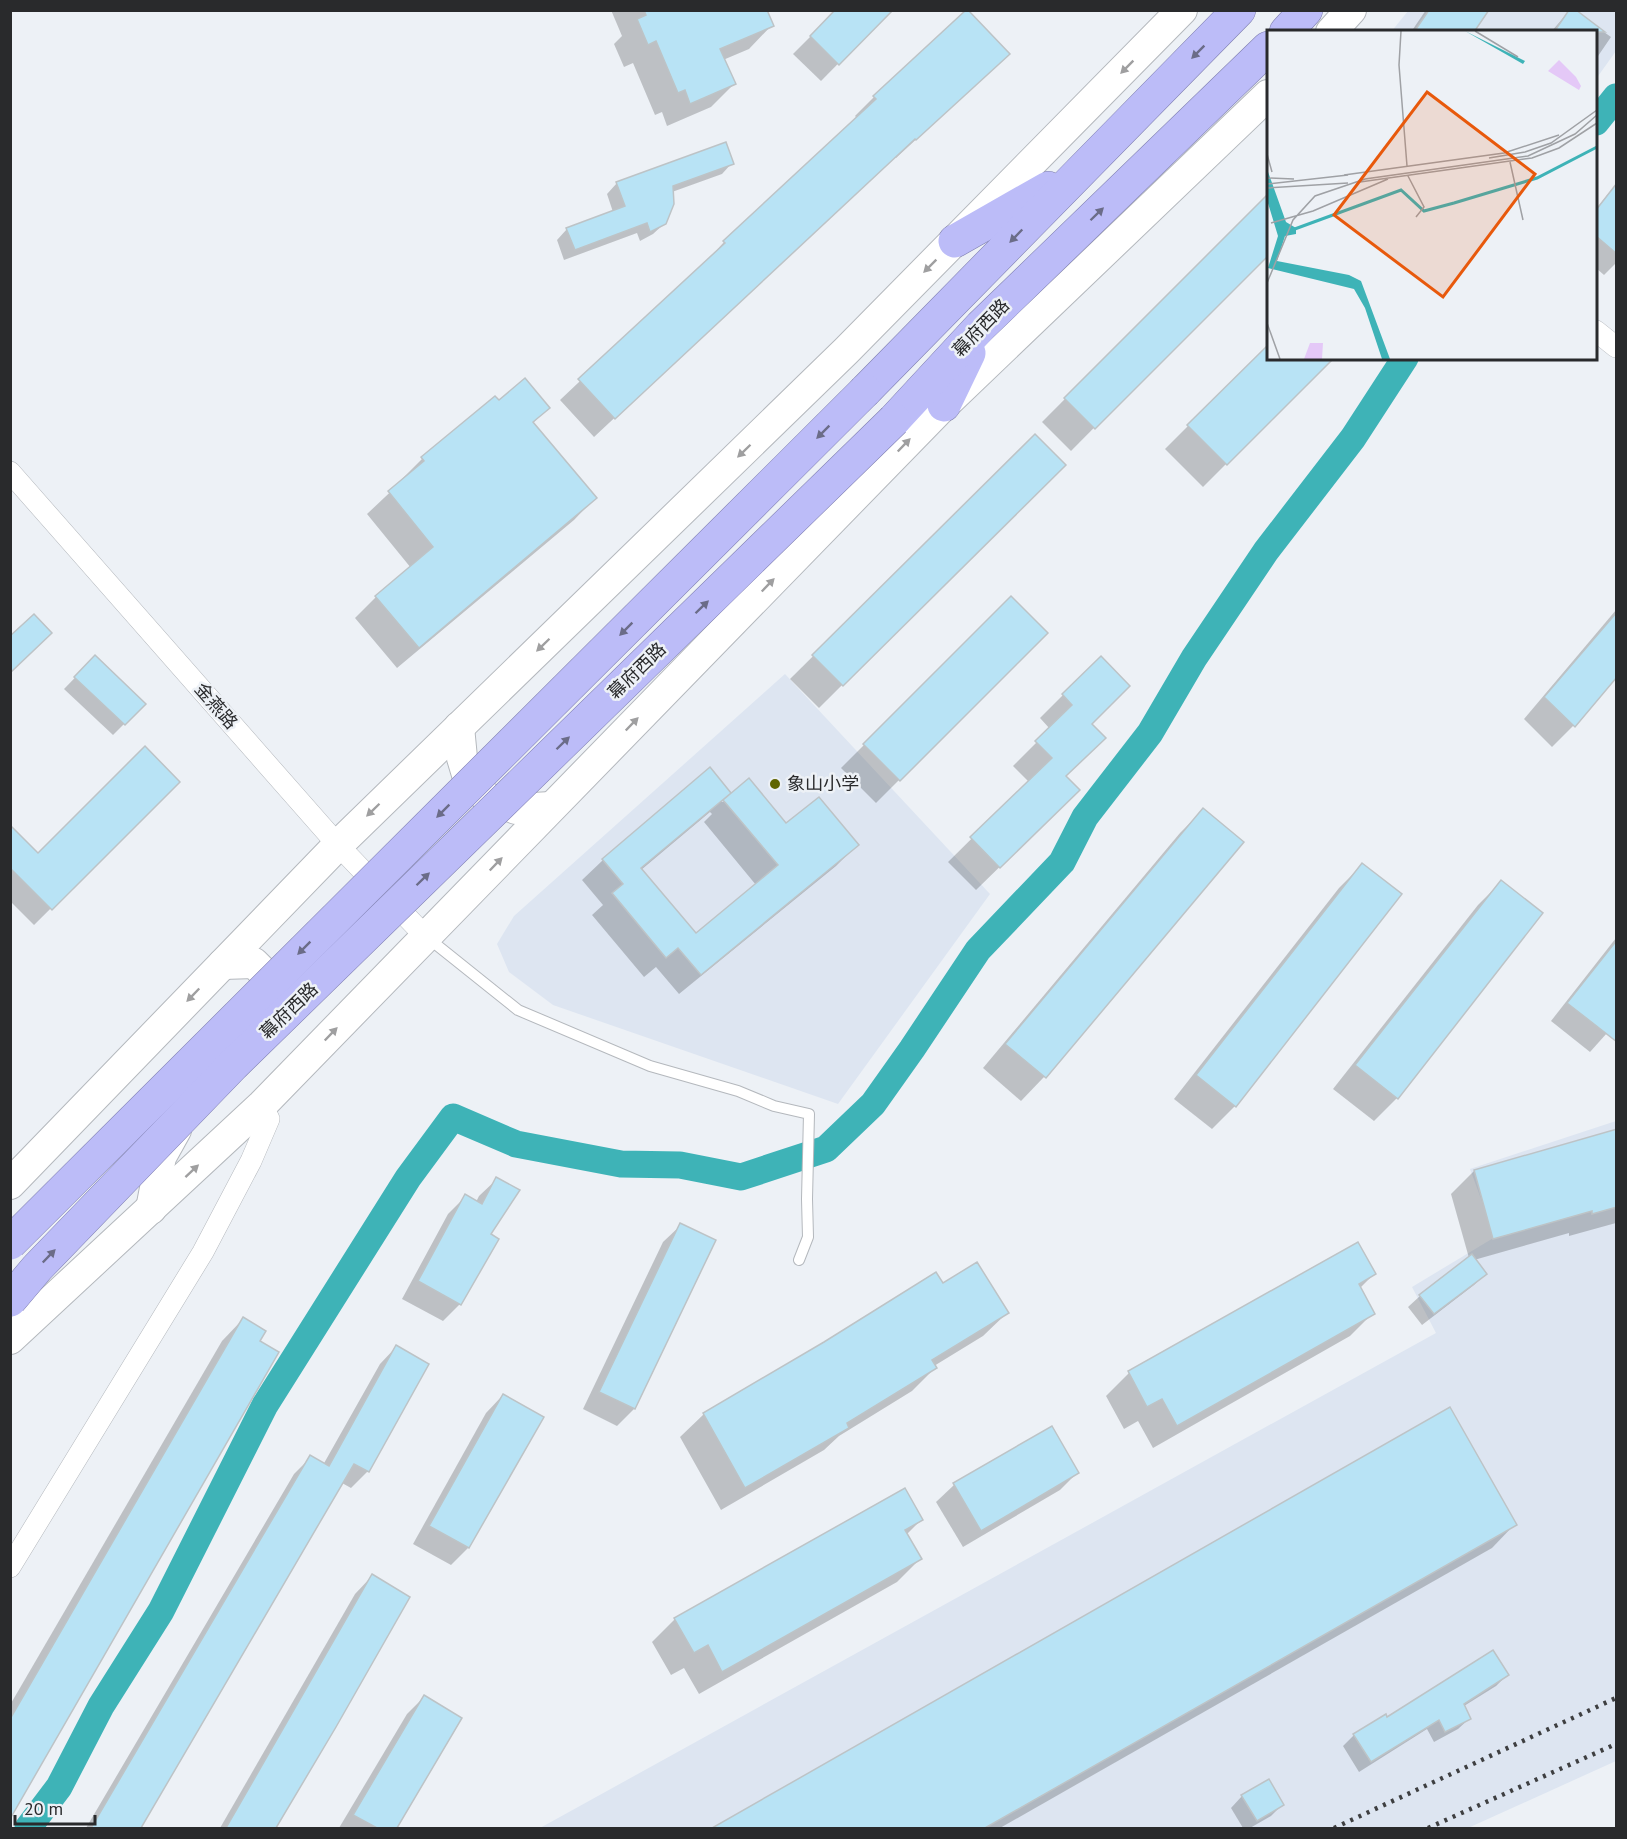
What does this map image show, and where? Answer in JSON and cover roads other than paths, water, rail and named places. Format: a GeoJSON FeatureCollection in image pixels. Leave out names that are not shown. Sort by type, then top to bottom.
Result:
{"type":"FeatureCollection","features":[{"type":"Feature","properties":{"kind":"highway","name":"幕府西路"},"geometry":{"type":"LineString","coordinates":[[10,1243],[865,391],[1239,10]]}},
{"type":"Feature","properties":{"kind":"highway"},"geometry":{"type":"LineString","coordinates":[[1288,30],[1306,10]]}},
{"type":"Feature","properties":{"kind":"highway","name":"幕府西路"},"geometry":{"type":"LineString","coordinates":[[10,1300],[37,1268],[233,1065],[894,420],[981,326],[1267,50]]}},
{"type":"Feature","properties":{"kind":"highway"},"geometry":{"type":"LineString","coordinates":[[955,241],[1083,168]]}},
{"type":"Feature","properties":{"kind":"highway"},"geometry":{"type":"LineString","coordinates":[[944,405],[981,326]]}},
{"type":"Feature","properties":{"kind":"main road"},"geometry":{"type":"LineString","coordinates":[[10,1184],[338,845],[837,360],[1182,10]]}},
{"type":"Feature","properties":{"kind":"main road"},"geometry":{"type":"LineString","coordinates":[[1333,30],[1351,10]]}},
{"type":"Feature","properties":{"kind":"main road","name":"幕府西路"},"geometry":{"type":"LineString","coordinates":[[10,1339],[262,1106],[944,405],[1267,97]]}},
{"type":"Feature","properties":{"kind":"main road"},"geometry":{"type":"LineString","coordinates":[[459,727],[462,758],[468,778],[486,796],[516,809],[551,807]]}},
{"type":"Feature","properties":{"kind":"main road"},"geometry":{"type":"LineString","coordinates":[[151,1209],[161,1157],[205,1080],[387,896]]}},
{"type":"Feature","properties":{"kind":"main road"},"geometry":{"type":"LineString","coordinates":[[223,964],[254,963],[272,981],[272,1012]]}},
{"type":"Feature","properties":{"kind":"street"},"geometry":{"type":"LineString","coordinates":[[1597,332],[1617,347]]}},
{"type":"Feature","properties":{"kind":"street","name":"金燕路"},"geometry":{"type":"LineString","coordinates":[[10,472],[338,845],[425,936]]}},
{"type":"Feature","properties":{"kind":"street"},"geometry":{"type":"LineString","coordinates":[[10,1567],[203,1252],[251,1161],[269,1119],[262,1106]]}},
{"type":"Feature","properties":{"kind":"lane"},"geometry":{"type":"LineString","coordinates":[[425,936],[518,1010],[650,1066],[738,1091],[774,1106],[809,1114],[808,1237],[799,1260]]}},
{"type":"Feature","properties":{"kind":"waterway"},"geometry":{"type":"LineString","coordinates":[[1597,121],[1616,97]]}},
{"type":"Feature","properties":{"kind":"waterway"},"geometry":{"type":"LineString","coordinates":[[28,1828],[59,1787],[101,1706],[161,1611],[265,1405],[408,1178],[453,1117],[516,1144],[621,1164],[680,1165],[741,1177],[826,1149],[873,1104],[978,950],[1062,862],[1085,817],[1150,733],[1194,658],[1266,551],[1353,438],[1404,360]]}},
{"type":"Feature","properties":{"kind":"railway"},"geometry":{"type":"LineString","coordinates":[[1334,1828],[1616,1698]]}},
{"type":"Feature","properties":{"kind":"railway"},"geometry":{"type":"LineString","coordinates":[[1428,1828],[1616,1744]]}},
{"type":"Feature","properties":{"kind":"place","name":"象山小学"},"geometry":{"type":"Point","coordinates":[775,784]}}]}
